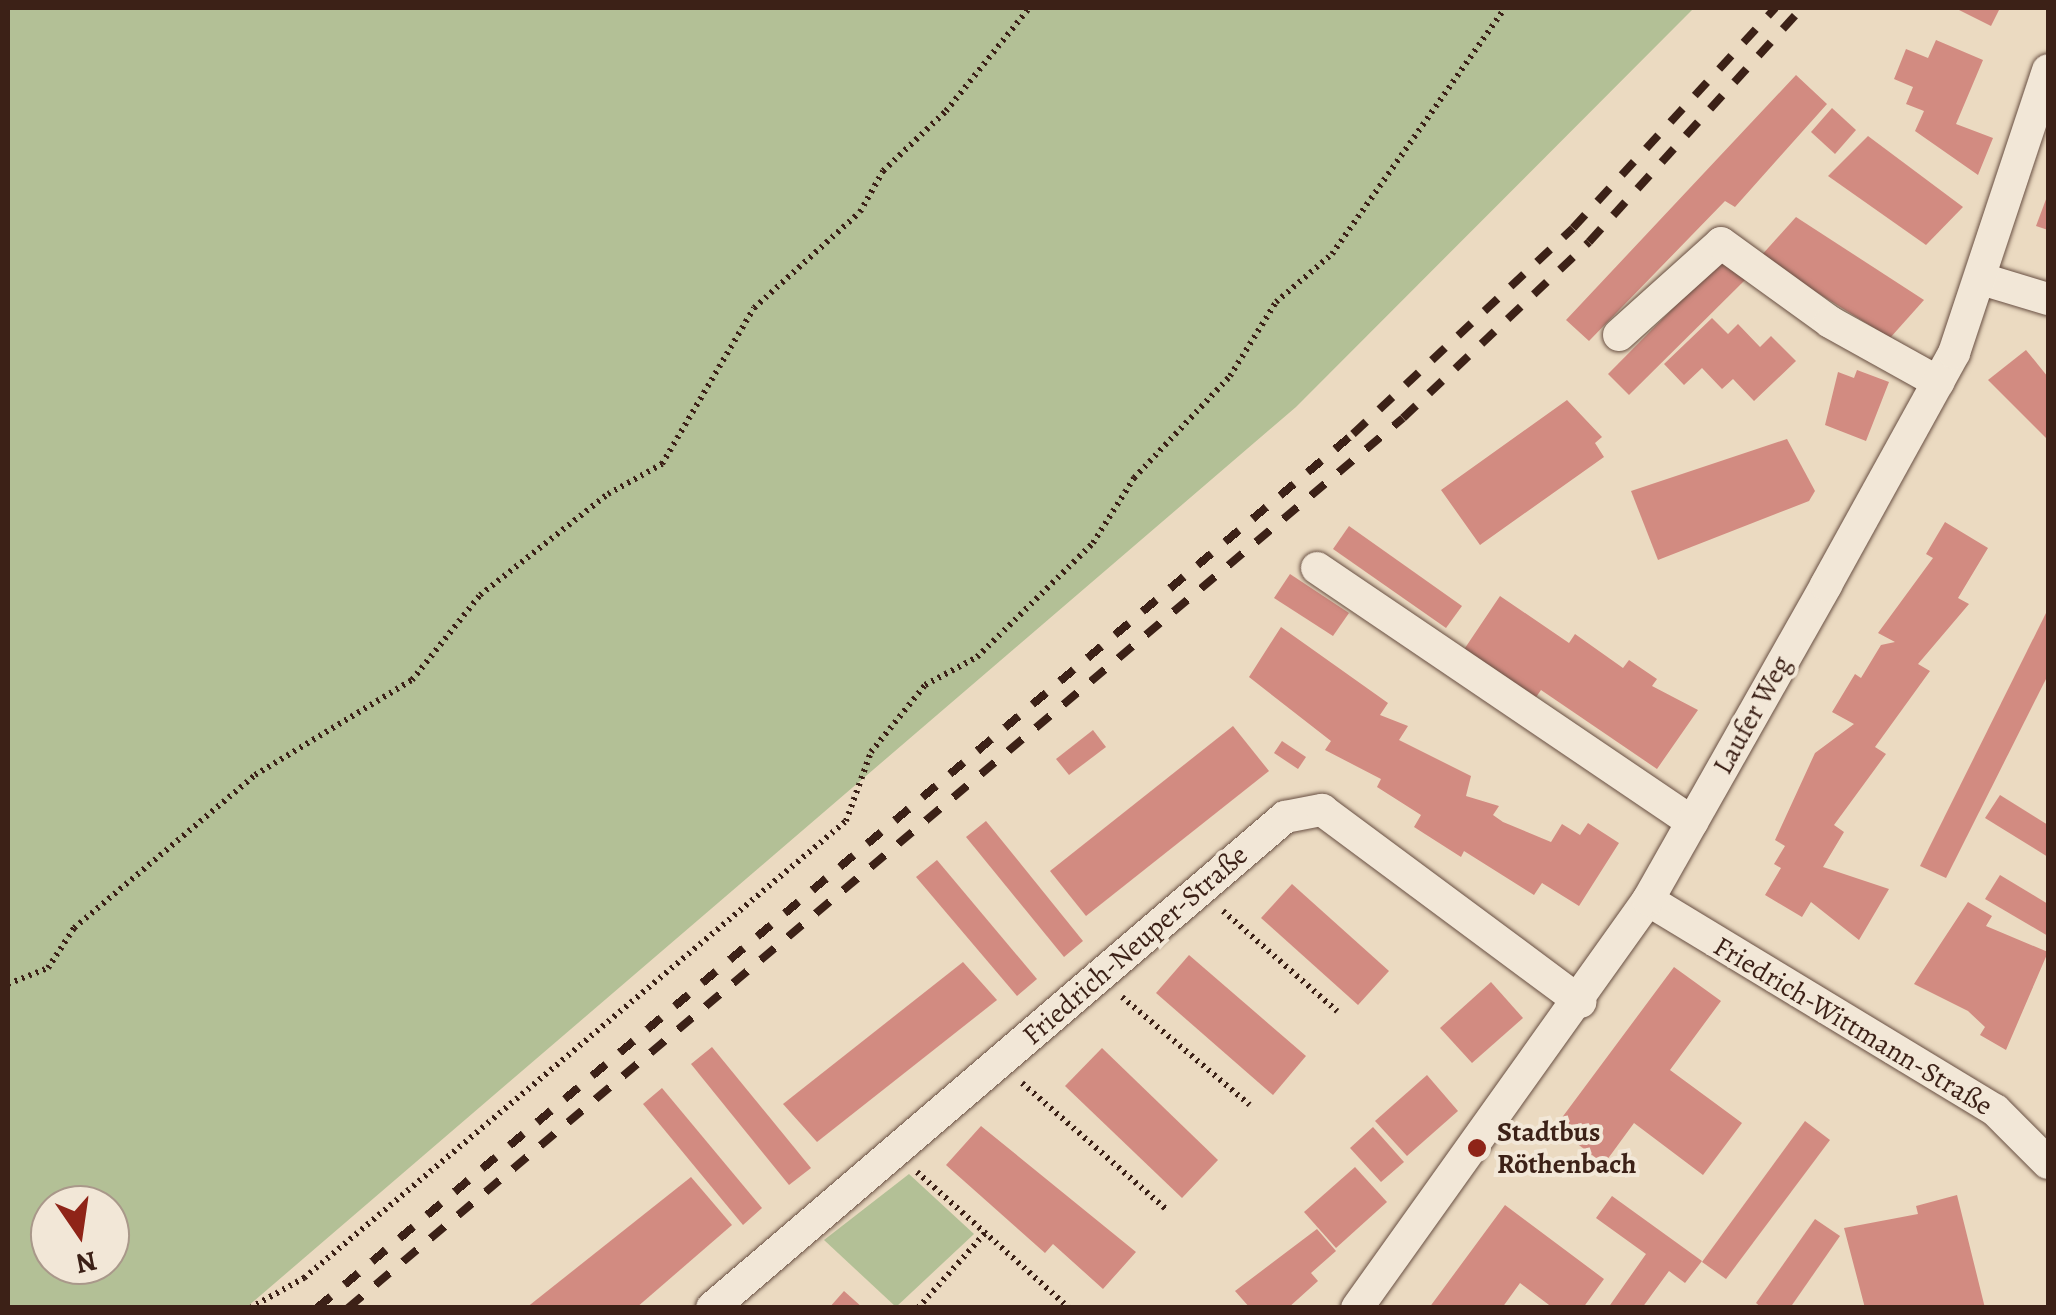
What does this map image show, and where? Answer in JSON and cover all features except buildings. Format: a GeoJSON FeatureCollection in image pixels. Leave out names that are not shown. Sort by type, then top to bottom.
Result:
{"type":"FeatureCollection","features":[{"type":"Feature","properties":{"kind":"street","name":"Laufer Weg"},"geometry":{"type":"LineString","coordinates":[[1356,1308],[1580,1002],[1648,900],[1938,382],[1986,280],[2048,70]]}},
{"type":"Feature","properties":{"kind":"street"},"geometry":{"type":"LineString","coordinates":[[1619,335],[1721,242],[1830,322],[1938,382]]}},
{"type":"Feature","properties":{"kind":"street"},"geometry":{"type":"LineString","coordinates":[[1986,280],[2048,299]]}},
{"type":"Feature","properties":{"kind":"street"},"geometry":{"type":"LineString","coordinates":[[1318,568],[1692,822]]}},
{"type":"Feature","properties":{"kind":"street","name":"Friedrich-Neuper-Straße"},"geometry":{"type":"LineString","coordinates":[[712,1308],[1285,817],[1322,810],[1580,1002]]}},
{"type":"Feature","properties":{"kind":"street","name":"Friedrich-Wittmann-Straße"},"geometry":{"type":"LineString","coordinates":[[1648,900],[1994,1110],[2048,1164]]}},
{"type":"Feature","properties":{"kind":"path"},"geometry":{"type":"LineString","coordinates":[[8,984],[48,968],[74,928],[256,775],[412,680],[480,595],[608,494],[662,464],[754,308],[860,212],[883,171],[946,111],[1029,8]]}},
{"type":"Feature","properties":{"kind":"path"},"geometry":{"type":"LineString","coordinates":[[250,1308],[304,1278],[846,822],[871,752],[924,685],[978,657],[1093,543],[1134,478],[1230,376],[1276,302],[1332,254],[1505,8]]}},
{"type":"Feature","properties":{"kind":"path"},"geometry":{"type":"LineString","coordinates":[[1200,890],[1337,1011]]}},
{"type":"Feature","properties":{"kind":"path"},"geometry":{"type":"LineString","coordinates":[[1098,977],[1250,1105]]}},
{"type":"Feature","properties":{"kind":"path"},"geometry":{"type":"LineString","coordinates":[[998,1063],[1167,1210]]}},
{"type":"Feature","properties":{"kind":"path"},"geometry":{"type":"LineString","coordinates":[[894,1152],[1069,1308]]}},
{"type":"Feature","properties":{"kind":"path"},"geometry":{"type":"LineString","coordinates":[[918,1308],[985,1233]]}},
{"type":"Feature","properties":{"kind":"green space"},"geometry":{"type":"Polygon","coordinates":[[[8,8],[1694,8],[1296,407],[247,1307],[8,1308],[8,8]]]}},
{"type":"Feature","properties":{"kind":"green space"},"geometry":{"type":"Polygon","coordinates":[[[909,1174],[974,1234],[896,1307],[824,1240],[909,1174]]]}},
{"type":"Feature","properties":{"kind":"railway"},"geometry":{"type":"LineString","coordinates":[[317,1308],[1353,434],[1573,228],[1775,8]]}},
{"type":"Feature","properties":{"kind":"railway"},"geometry":{"type":"LineString","coordinates":[[348,1308],[1403,418],[1589,242],[1802,8]]}},
{"type":"Feature","properties":{"kind":"place","name":"Stadtbus Röthenbach"},"geometry":{"type":"Point","coordinates":[1477,1148]}}]}
